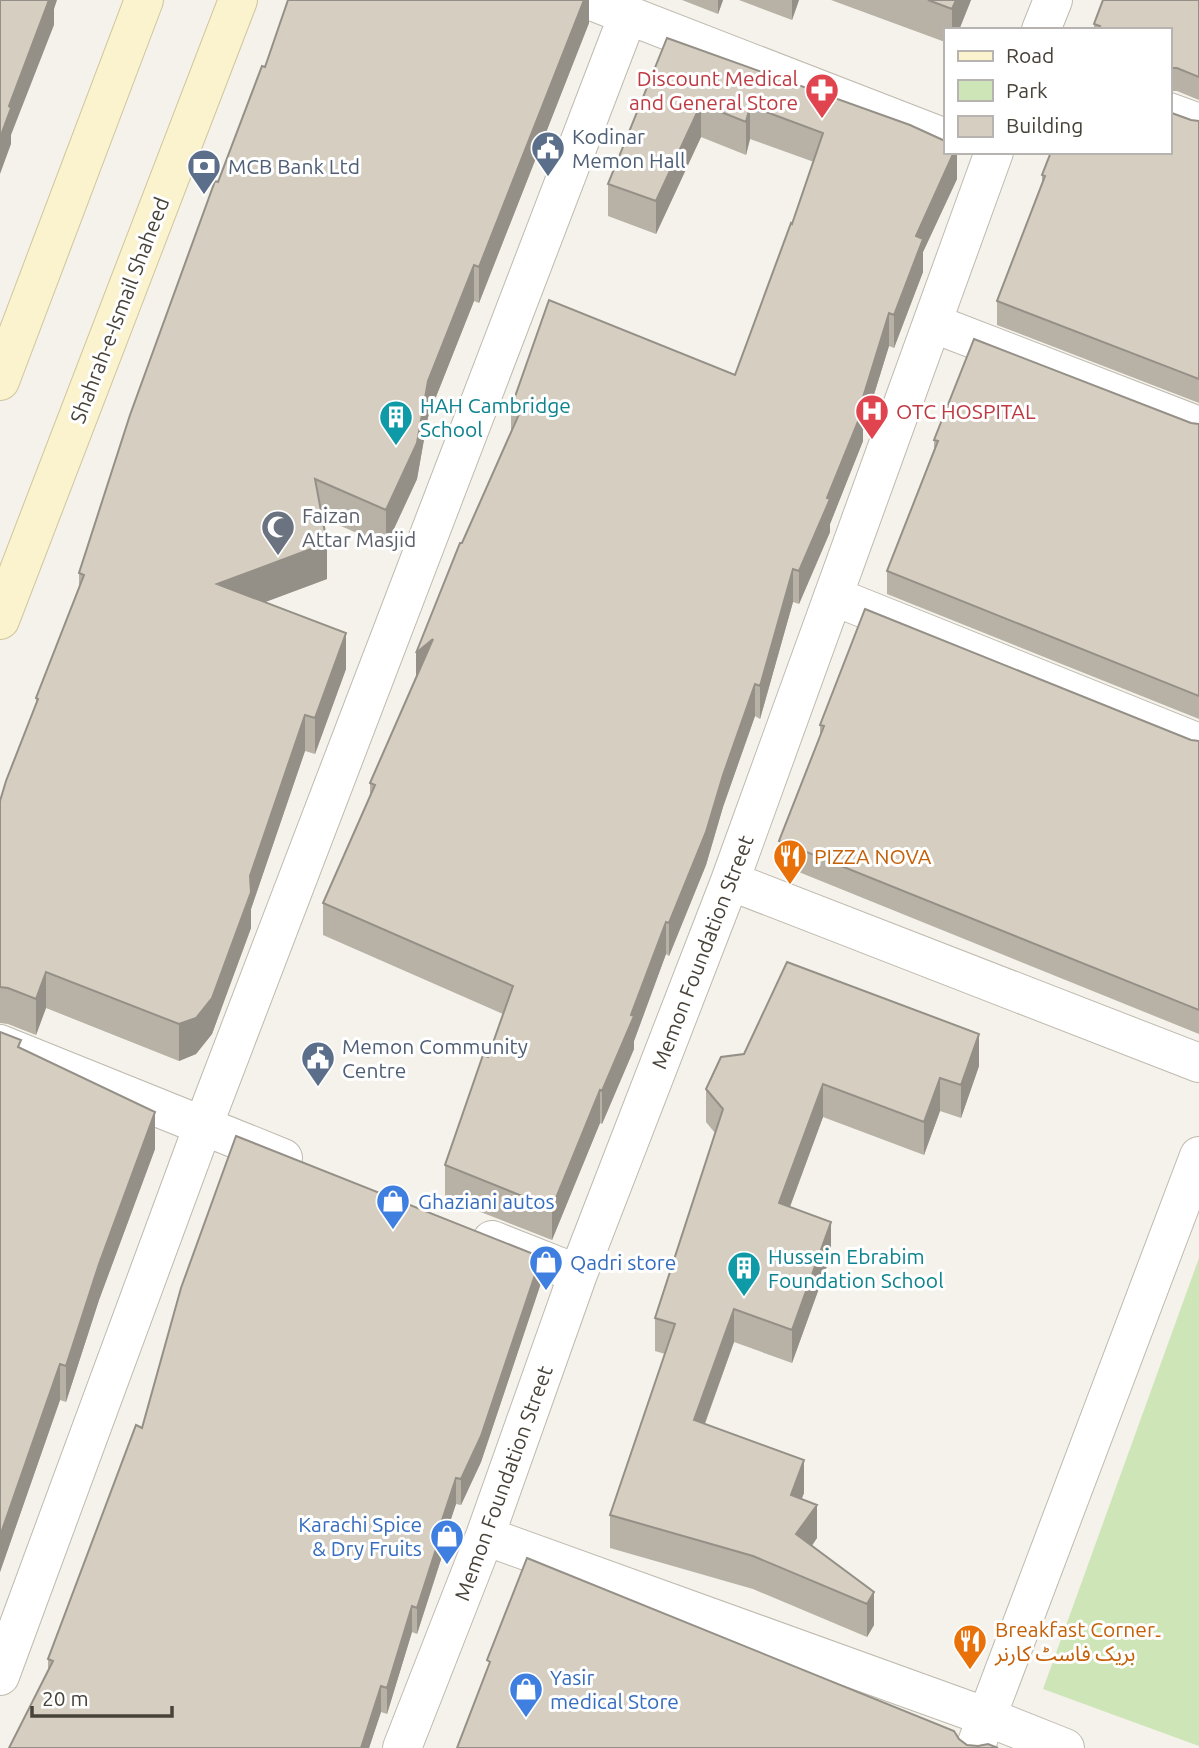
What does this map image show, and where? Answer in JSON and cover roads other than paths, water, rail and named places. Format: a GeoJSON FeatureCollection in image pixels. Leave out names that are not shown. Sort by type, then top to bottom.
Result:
{"type":"FeatureCollection","features":[{"type":"Feature","properties":{"kind":"main road"},"geometry":{"type":"LineString","coordinates":[[0,381],[144,0]]}},
{"type":"Feature","properties":{"kind":"main road","name":"Shahrah-e-Ismail Shaheed"},"geometry":{"type":"LineString","coordinates":[[0,620],[239,0]]}},
{"type":"Feature","properties":{"kind":"street"},"geometry":{"type":"LineString","coordinates":[[589,0],[944,138]]}},
{"type":"Feature","properties":{"kind":"street"},"geometry":{"type":"LineString","coordinates":[[1042,28],[1053,0]]}},
{"type":"Feature","properties":{"kind":"street"},"geometry":{"type":"LineString","coordinates":[[0,1676],[203,1126],[628,15]]}},
{"type":"Feature","properties":{"kind":"street"},"geometry":{"type":"LineString","coordinates":[[1171,113],[1199,123]]}},
{"type":"Feature","properties":{"kind":"street","name":"Memon Foundation Street"},"geometry":{"type":"LineString","coordinates":[[402,1748],[485,1536],[578,1274],[730,881],[932,323],[989,154]]}},
{"type":"Feature","properties":{"kind":"street"},"geometry":{"type":"LineString","coordinates":[[932,323],[1199,426]]}},
{"type":"Feature","properties":{"kind":"street"},"geometry":{"type":"LineString","coordinates":[[833,596],[1199,743]]}},
{"type":"Feature","properties":{"kind":"street"},"geometry":{"type":"LineString","coordinates":[[730,881],[1199,1063]]}},
{"type":"Feature","properties":{"kind":"street"},"geometry":{"type":"LineString","coordinates":[[0,1044],[319,1172]]}},
{"type":"Feature","properties":{"kind":"street"},"geometry":{"type":"LineString","coordinates":[[981,1732],[1199,1156]]}},
{"type":"Feature","properties":{"kind":"street"},"geometry":{"type":"LineString","coordinates":[[461,1228],[578,1274]]}},
{"type":"Feature","properties":{"kind":"street"},"geometry":{"type":"LineString","coordinates":[[485,1536],[981,1732],[1065,1748]]}},
{"type":"Feature","properties":{"kind":"place","name":"Discount Medical and General Store"},"geometry":{"type":"Point","coordinates":[822,120]}},
{"type":"Feature","properties":{"kind":"place","name":"Kodinar Memon Hall"},"geometry":{"type":"Point","coordinates":[548,178]}},
{"type":"Feature","properties":{"kind":"place","name":"MCB Bank Ltd"},"geometry":{"type":"Point","coordinates":[204,196]}},
{"type":"Feature","properties":{"kind":"place","name":"OTC HOSPITAL"},"geometry":{"type":"Point","coordinates":[872,441]}},
{"type":"Feature","properties":{"kind":"place","name":"HAH Cambridge School"},"geometry":{"type":"Point","coordinates":[396,447]}},
{"type":"Feature","properties":{"kind":"place","name":"Faizan Attar Masjid"},"geometry":{"type":"Point","coordinates":[278,557]}},
{"type":"Feature","properties":{"kind":"place","name":"PIZZA NOVA"},"geometry":{"type":"Point","coordinates":[790,886]}},
{"type":"Feature","properties":{"kind":"place","name":"Memon Community Centre"},"geometry":{"type":"Point","coordinates":[318,1088]}},
{"type":"Feature","properties":{"kind":"place","name":"Ghaziani autos"},"geometry":{"type":"Point","coordinates":[393,1231]}},
{"type":"Feature","properties":{"kind":"place","name":"Qadri store"},"geometry":{"type":"Point","coordinates":[546,1292]}},
{"type":"Feature","properties":{"kind":"place","name":"Hussein Ebrabim Foundation School"},"geometry":{"type":"Point","coordinates":[744,1298]}},
{"type":"Feature","properties":{"kind":"place","name":"Karachi Spice & Dry Fruits"},"geometry":{"type":"Point","coordinates":[447,1566]}},
{"type":"Feature","properties":{"kind":"place","name":"Breakfast Corner۔ بریک فاسٹ کارنر"},"geometry":{"type":"Point","coordinates":[970,1671]}},
{"type":"Feature","properties":{"kind":"place","name":"Yasir medical Store"},"geometry":{"type":"Point","coordinates":[526,1719]}}]}
